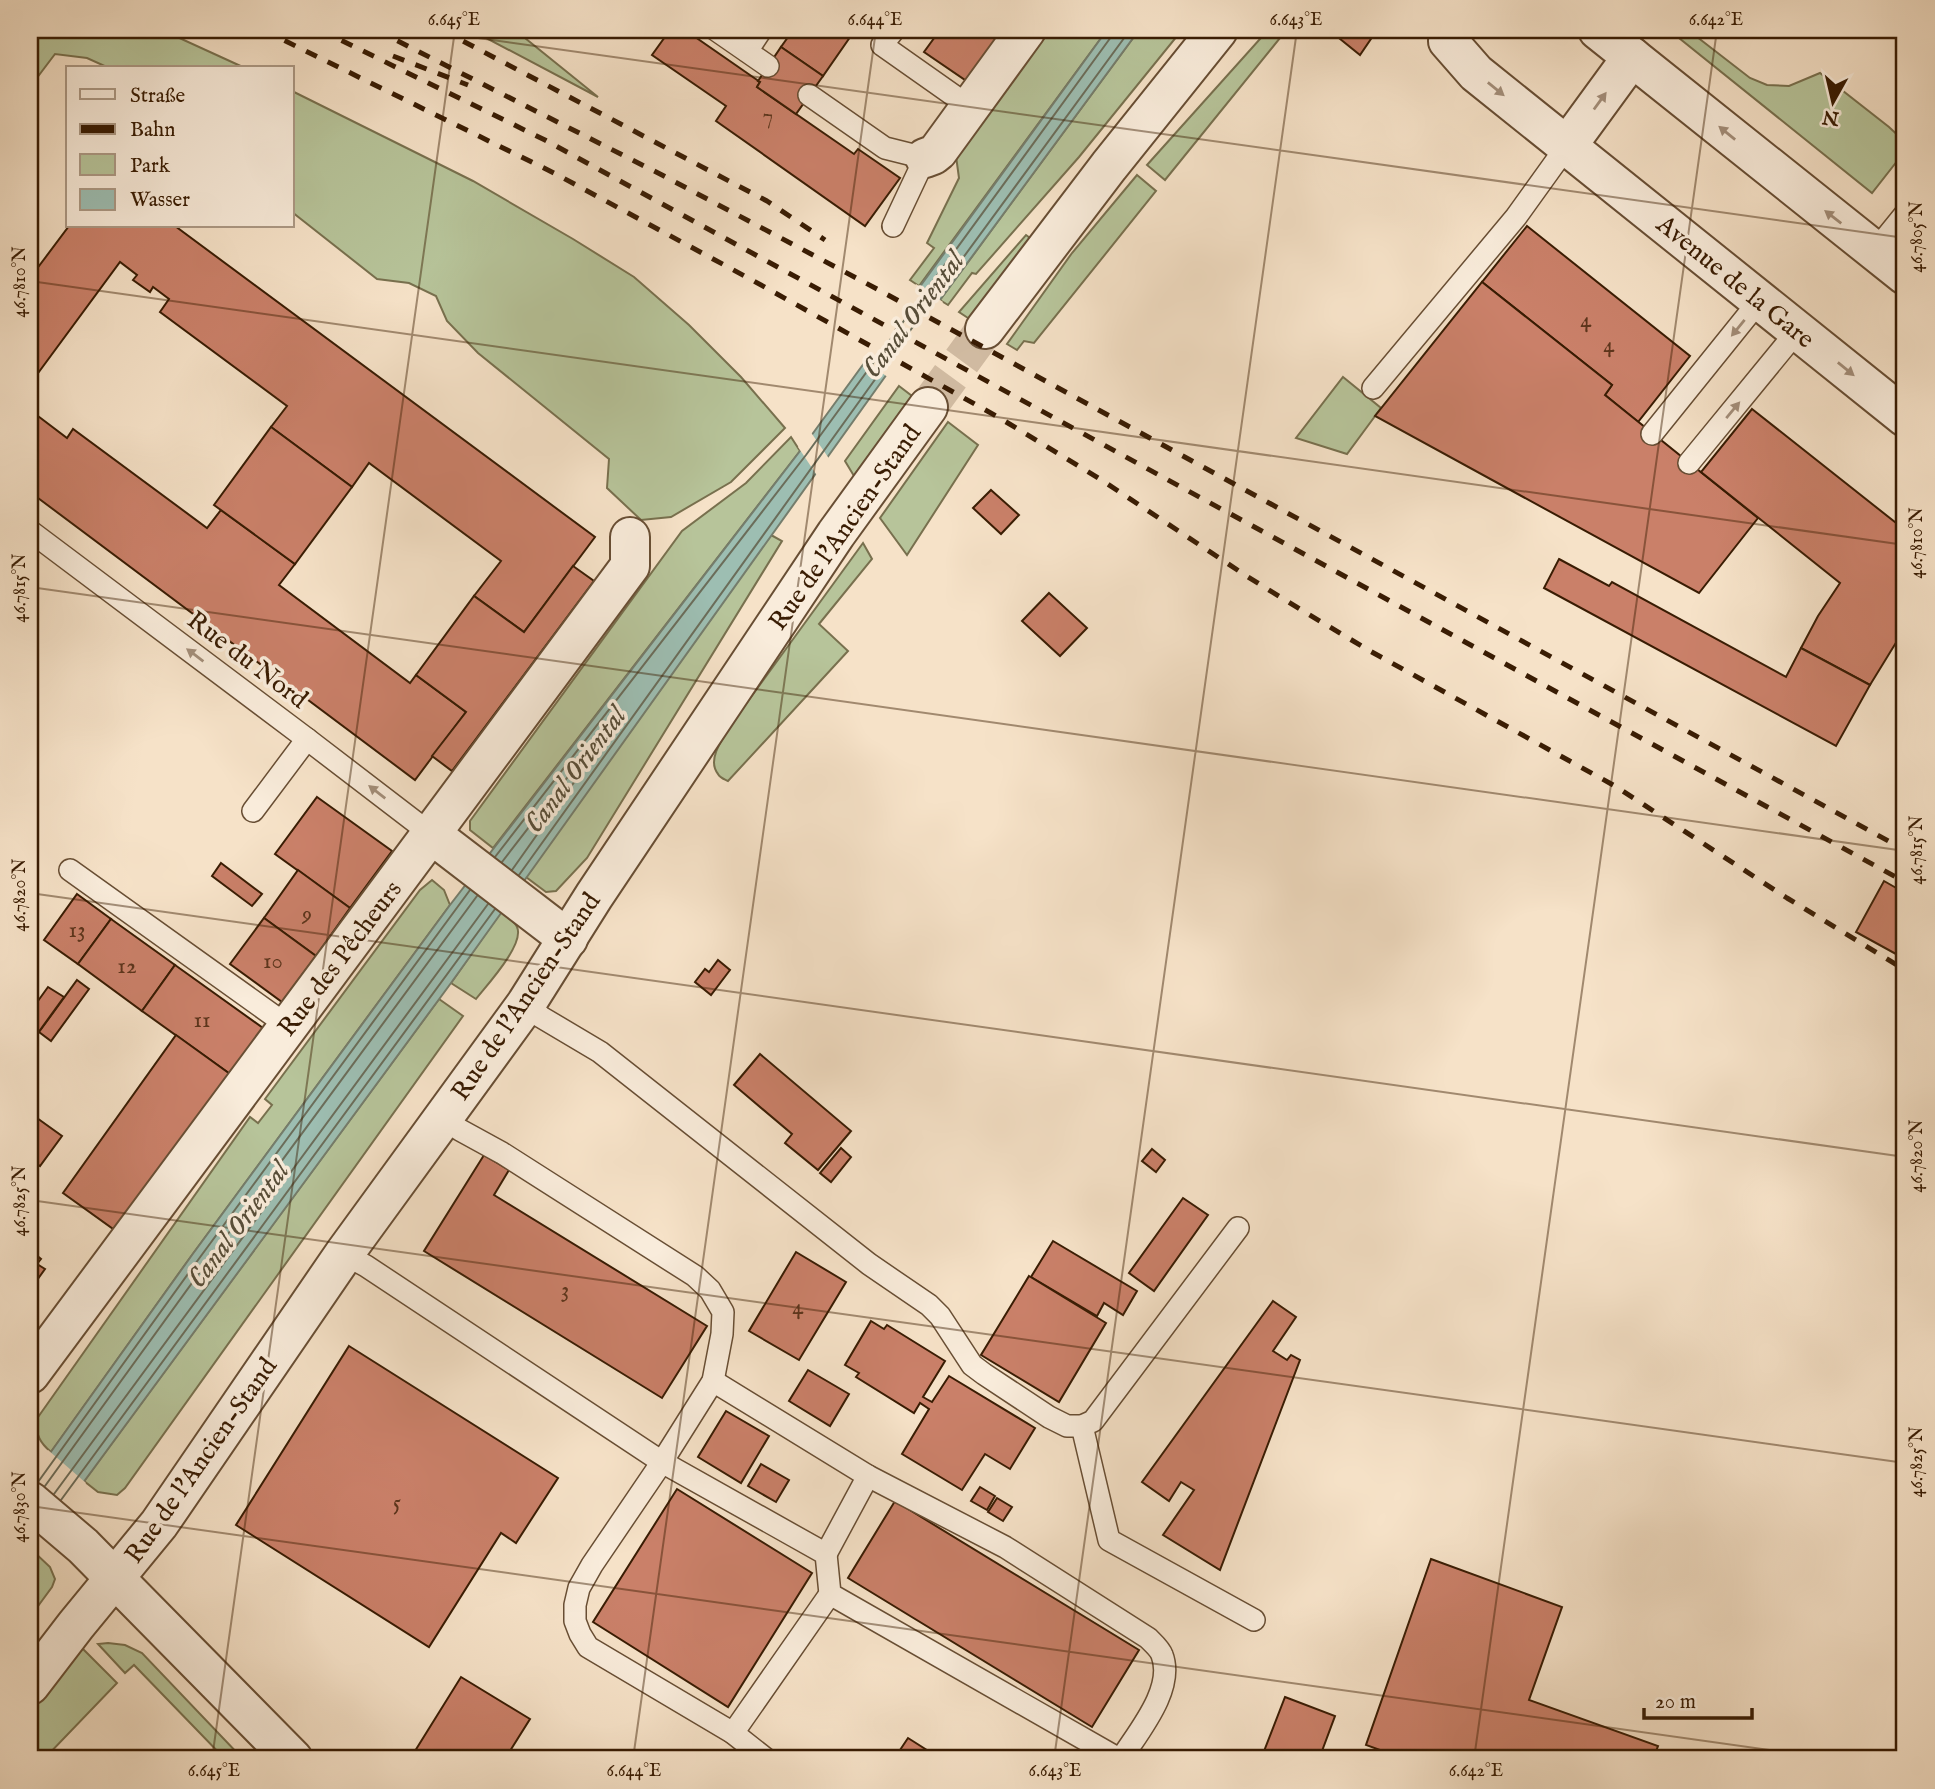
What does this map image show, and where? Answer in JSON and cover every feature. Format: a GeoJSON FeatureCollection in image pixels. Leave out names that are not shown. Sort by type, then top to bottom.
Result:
{"type":"FeatureCollection","features":[{"type":"Feature","properties":{"kind":"street"},"geometry":{"type":"LineString","coordinates":[[925,158],[938,151],[1026,30]]}},
{"type":"Feature","properties":{"kind":"street"},"geometry":{"type":"LineString","coordinates":[[985,329],[1109,166],[1218,30]]}},
{"type":"Feature","properties":{"kind":"street"},"geometry":{"type":"LineString","coordinates":[[1598,30],[1905,275]]}},
{"type":"Feature","properties":{"kind":"street","name":"Avenue de la Gare"},"geometry":{"type":"LineString","coordinates":[[1451,33],[1476,73],[1905,417]]}},
{"type":"Feature","properties":{"kind":"street"},"geometry":{"type":"LineString","coordinates":[[1567,146],[1632,57]]}},
{"type":"Feature","properties":{"kind":"street","name":"Rue de l'Ancien-Stand"},"geometry":{"type":"LineString","coordinates":[[30,1685],[159,1524],[344,1254],[526,1004],[594,895],[835,534],[928,407]]}},
{"type":"Feature","properties":{"kind":"street","name":"Rue des Pêcheurs"},"geometry":{"type":"LineString","coordinates":[[30,1374],[288,1026],[444,844],[630,566],[630,537]]}},
{"type":"Feature","properties":{"kind":"street"},"geometry":{"type":"LineString","coordinates":[[444,844],[568,939]]}},
{"type":"Feature","properties":{"kind":"street"},"geometry":{"type":"LineString","coordinates":[[30,1501],[81,1544],[293,1759]]}},
{"type":"Feature","properties":{"kind":"lane"},"geometry":{"type":"LineString","coordinates":[[716,30],[768,66]]}},
{"type":"Feature","properties":{"kind":"lane"},"geometry":{"type":"LineString","coordinates":[[747,51],[761,30]]}},
{"type":"Feature","properties":{"kind":"lane"},"geometry":{"type":"LineString","coordinates":[[894,30],[882,45],[970,107]]}},
{"type":"Feature","properties":{"kind":"lane"},"geometry":{"type":"LineString","coordinates":[[809,95],[885,148],[925,158],[893,226]]}},
{"type":"Feature","properties":{"kind":"lane"},"geometry":{"type":"LineString","coordinates":[[1373,388],[1516,217],[1567,146]]}},
{"type":"Feature","properties":{"kind":"lane"},"geometry":{"type":"LineString","coordinates":[[1875,251],[1905,214]]}},
{"type":"Feature","properties":{"kind":"lane"},"geometry":{"type":"LineString","coordinates":[[1652,434],[1760,300]]}},
{"type":"Feature","properties":{"kind":"lane"},"geometry":{"type":"LineString","coordinates":[[1689,463],[1798,330]]}},
{"type":"Feature","properties":{"kind":"lane","name":"Rue du Nord"},"geometry":{"type":"LineString","coordinates":[[30,531],[444,844]]}},
{"type":"Feature","properties":{"kind":"lane"},"geometry":{"type":"LineString","coordinates":[[253,811],[307,739]]}},
{"type":"Feature","properties":{"kind":"lane"},"geometry":{"type":"LineString","coordinates":[[70,870],[288,1026]]}},
{"type":"Feature","properties":{"kind":"lane"},"geometry":{"type":"LineString","coordinates":[[526,1004],[541,1017],[600,1052],[869,1264],[929,1305],[972,1365],[1049,1418],[1067,1426],[1082,1426],[1093,1421],[1238,1228]]}},
{"type":"Feature","properties":{"kind":"lane"},"geometry":{"type":"LineString","coordinates":[[442,1117],[695,1276],[710,1290],[723,1312],[722,1334],[713,1381],[662,1462],[592,1564],[579,1588],[575,1621],[588,1647],[733,1733],[766,1759]]}},
{"type":"Feature","properties":{"kind":"lane"},"geometry":{"type":"LineString","coordinates":[[344,1254],[662,1462],[826,1554]]}},
{"type":"Feature","properties":{"kind":"lane"},"geometry":{"type":"LineString","coordinates":[[713,1381],[869,1476],[1005,1547],[1148,1638],[1162,1653],[1165,1669],[1158,1700],[1120,1759],[830,1594]]}},
{"type":"Feature","properties":{"kind":"lane"},"geometry":{"type":"LineString","coordinates":[[1082,1426],[1109,1540],[1254,1620]]}},
{"type":"Feature","properties":{"kind":"lane"},"geometry":{"type":"LineString","coordinates":[[733,1733],[830,1594],[826,1554],[869,1476]]}},
{"type":"Feature","properties":{"kind":"green space"},"geometry":{"type":"Polygon","coordinates":[[[30,30],[162,30],[241,66],[105,66],[87,58],[55,54],[30,87],[30,30]]]}},
{"type":"Feature","properties":{"kind":"green space"},"geometry":{"type":"Polygon","coordinates":[[[471,30],[515,30],[598,97],[473,31],[471,30]]]}},
{"type":"Feature","properties":{"kind":"green space"},"geometry":{"type":"Polygon","coordinates":[[[1050,30],[1107,30],[919,286],[910,280],[934,248],[927,243],[959,178],[956,156],[1050,30]]]}},
{"type":"Feature","properties":{"kind":"green space"},"geometry":{"type":"Polygon","coordinates":[[[1139,30],[1182,30],[1079,157],[976,274],[972,273],[948,305],[940,300],[1139,30]]]}},
{"type":"Feature","properties":{"kind":"green space"},"geometry":{"type":"Polygon","coordinates":[[[1268,30],[1281,30],[1284,33],[1165,180],[1147,165],[1268,30]]]}},
{"type":"Feature","properties":{"kind":"green space"},"geometry":{"type":"Polygon","coordinates":[[[1669,30],[1688,30],[1750,78],[1767,85],[1789,86],[1820,73],[1889,127],[1905,142],[1905,151],[1872,193],[1669,30]]]}},
{"type":"Feature","properties":{"kind":"green space"},"geometry":{"type":"Polygon","coordinates":[[[294,92],[473,181],[634,277],[689,325],[741,377],[785,428],[731,482],[671,517],[641,520],[607,488],[609,459],[478,353],[447,321],[436,296],[409,283],[377,279],[294,214],[294,92]]]}},
{"type":"Feature","properties":{"kind":"green space"},"geometry":{"type":"Polygon","coordinates":[[[1137,175],[1156,191],[1034,343],[1024,341],[1017,350],[1007,344],[1072,253],[1137,175]]]}},
{"type":"Feature","properties":{"kind":"green space"},"geometry":{"type":"Polygon","coordinates":[[[1026,235],[1030,238],[971,320],[959,312],[1026,235]]]}},
{"type":"Feature","properties":{"kind":"green space"},"geometry":{"type":"Polygon","coordinates":[[[1343,377],[1381,408],[1347,454],[1296,438],[1343,377]]]}},
{"type":"Feature","properties":{"kind":"green space"},"geometry":{"type":"Polygon","coordinates":[[[899,386],[912,396],[854,476],[845,461],[899,386]]]}},
{"type":"Feature","properties":{"kind":"green space"},"geometry":{"type":"Polygon","coordinates":[[[948,422],[978,445],[907,555],[880,518],[948,422]]]}},
{"type":"Feature","properties":{"kind":"green space"},"geometry":{"type":"Polygon","coordinates":[[[791,437],[800,451],[493,848],[470,830],[470,821],[682,531],[746,483],[791,437]]]}},
{"type":"Feature","properties":{"kind":"green space"},"geometry":{"type":"Polygon","coordinates":[[[771,535],[782,541],[587,858],[556,891],[546,892],[526,877],[771,535]]]}},
{"type":"Feature","properties":{"kind":"green space"},"geometry":{"type":"Polygon","coordinates":[[[863,543],[872,559],[819,624],[848,651],[728,781],[722,778],[714,761],[723,738],[863,543]]]}},
{"type":"Feature","properties":{"kind":"green space"},"geometry":{"type":"Polygon","coordinates":[[[432,880],[444,890],[450,905],[192,1255],[51,1452],[39,1438],[36,1420],[250,1117],[258,1123],[272,1105],[265,1099],[420,890],[432,880]]]}},
{"type":"Feature","properties":{"kind":"green space"},"geometry":{"type":"Polygon","coordinates":[[[501,912],[517,927],[516,943],[504,964],[476,999],[451,983],[501,912]]]}},
{"type":"Feature","properties":{"kind":"green space"},"geometry":{"type":"Polygon","coordinates":[[[439,999],[463,1016],[125,1488],[117,1495],[98,1492],[84,1481],[439,999]]]}},
{"type":"Feature","properties":{"kind":"green space"},"geometry":{"type":"Polygon","coordinates":[[[33,1551],[50,1567],[55,1579],[30,1617],[30,1555],[33,1551]]]}},
{"type":"Feature","properties":{"kind":"green space"},"geometry":{"type":"Polygon","coordinates":[[[98,1644],[125,1645],[142,1653],[243,1759],[225,1759],[134,1665],[125,1673],[98,1644]]]}},
{"type":"Feature","properties":{"kind":"green space"},"geometry":{"type":"Polygon","coordinates":[[[79,1645],[117,1683],[44,1759],[30,1759],[30,1713],[79,1645]]]}},
{"type":"Feature","properties":{"kind":"water","name":"Canal Oriental"},"geometry":{"type":"Polygon","coordinates":[[[1107,30],[1139,30],[940,300],[451,983],[30,1555],[30,1481],[192,1255],[450,905],[800,451],[1107,30]]]}},
{"type":"Feature","properties":{"kind":"pier"},"geometry":{"type":"Polygon","coordinates":[[[916,284],[943,302],[889,378],[862,359],[916,284]]]}},
{"type":"Feature","properties":{"kind":"pier"},"geometry":{"type":"Polygon","coordinates":[[[810,431],[830,460],[818,477],[798,447],[810,431]]]}},
{"type":"Feature","properties":{"kind":"pier"},"geometry":{"type":"Polygon","coordinates":[[[48,1450],[86,1483],[35,1553],[30,1548],[30,1475],[48,1450]]]}},
{"type":"Feature","properties":{"kind":"building"},"geometry":{"type":"Polygon","coordinates":[[[670,30],[685,30],[760,82],[757,87],[854,154],[858,149],[900,178],[865,226],[716,121],[726,106],[652,55],[670,30]]]}},
{"type":"Feature","properties":{"kind":"building"},"geometry":{"type":"Polygon","coordinates":[[[793,30],[855,30],[823,76],[781,47],[793,30]]]}},
{"type":"Feature","properties":{"kind":"building"},"geometry":{"type":"Polygon","coordinates":[[[940,30],[1009,30],[971,84],[924,52],[940,30]]]}},
{"type":"Feature","properties":{"kind":"building"},"geometry":{"type":"Polygon","coordinates":[[[1329,30],[1377,30],[1360,55],[1329,30]]]}},
{"type":"Feature","properties":{"kind":"building"},"geometry":{"type":"Polygon","coordinates":[[[781,47],[823,76],[796,114],[757,87],[760,82],[758,81],[781,47]]]}},
{"type":"Feature","properties":{"kind":"building"},"geometry":{"type":"Polygon","coordinates":[[[1527,226],[1690,356],[1638,422],[1605,395],[1612,385],[1482,282],[1527,226]]]}},
{"type":"Feature","properties":{"kind":"building"},"geometry":{"type":"Polygon","coordinates":[[[68,228],[178,228],[595,537],[524,632],[474,596],[501,561],[369,463],[352,487],[271,427],[287,406],[160,312],[169,299],[153,287],[150,292],[133,280],[137,275],[120,262],[30,384],[30,278],[68,228]]]}},
{"type":"Feature","properties":{"kind":"building"},"geometry":{"type":"Polygon","coordinates":[[[1482,282],[1612,385],[1605,395],[1758,518],[1699,593],[1375,416],[1482,282]]]}},
{"type":"Feature","properties":{"kind":"building"},"geometry":{"type":"Polygon","coordinates":[[[1752,409],[1905,530],[1905,628],[1870,685],[1801,648],[1840,583],[1701,472],[1752,409]]]}},
{"type":"Feature","properties":{"kind":"building"},"geometry":{"type":"Polygon","coordinates":[[[30,410],[67,438],[73,429],[207,528],[221,510],[295,564],[279,585],[410,683],[416,675],[466,712],[415,780],[30,492],[30,410]]]}},
{"type":"Feature","properties":{"kind":"building"},"geometry":{"type":"Polygon","coordinates":[[[271,427],[352,487],[295,564],[214,505],[271,427]]]}},
{"type":"Feature","properties":{"kind":"building"},"geometry":{"type":"Polygon","coordinates":[[[991,490],[1019,515],[1001,534],[973,508],[991,490]]]}},
{"type":"Feature","properties":{"kind":"building"},"geometry":{"type":"Polygon","coordinates":[[[1559,559],[1609,586],[1612,582],[1786,677],[1801,648],[1870,685],[1836,746],[1544,588],[1559,559]]]}},
{"type":"Feature","properties":{"kind":"building"},"geometry":{"type":"Polygon","coordinates":[[[573,566],[594,581],[452,771],[432,756],[466,712],[416,675],[474,596],[524,632],[573,566]]]}},
{"type":"Feature","properties":{"kind":"building"},"geometry":{"type":"Polygon","coordinates":[[[1049,593],[1087,628],[1060,656],[1022,621],[1049,593]]]}},
{"type":"Feature","properties":{"kind":"building"},"geometry":{"type":"Polygon","coordinates":[[[317,797],[392,851],[350,908],[275,854],[317,797]]]}},
{"type":"Feature","properties":{"kind":"building"},"geometry":{"type":"Polygon","coordinates":[[[221,863],[262,894],[252,906],[212,876],[221,863]]]}},
{"type":"Feature","properties":{"kind":"building"},"geometry":{"type":"Polygon","coordinates":[[[298,870],[350,908],[316,956],[264,918],[298,870]]]}},
{"type":"Feature","properties":{"kind":"building"},"geometry":{"type":"Polygon","coordinates":[[[1884,881],[1905,893],[1905,959],[1856,932],[1884,881]]]}},
{"type":"Feature","properties":{"kind":"building"},"geometry":{"type":"Polygon","coordinates":[[[77,894],[111,919],[78,964],[44,940],[77,894]]]}},
{"type":"Feature","properties":{"kind":"building"},"geometry":{"type":"Polygon","coordinates":[[[264,918],[316,956],[282,1002],[230,964],[264,918]]]}},
{"type":"Feature","properties":{"kind":"building"},"geometry":{"type":"Polygon","coordinates":[[[111,919],[175,965],[142,1011],[78,964],[111,919]]]}},
{"type":"Feature","properties":{"kind":"building"},"geometry":{"type":"Polygon","coordinates":[[[718,960],[730,970],[711,995],[695,982],[705,969],[709,972],[718,960]]]}},
{"type":"Feature","properties":{"kind":"building"},"geometry":{"type":"Polygon","coordinates":[[[175,965],[263,1028],[230,1074],[142,1011],[175,965]]]}},
{"type":"Feature","properties":{"kind":"building"},"geometry":{"type":"Polygon","coordinates":[[[77,980],[89,989],[51,1041],[39,1032],[77,980]]]}},
{"type":"Feature","properties":{"kind":"building"},"geometry":{"type":"Polygon","coordinates":[[[48,987],[64,997],[30,1044],[30,1012],[48,987]]]}},
{"type":"Feature","properties":{"kind":"building"},"geometry":{"type":"Polygon","coordinates":[[[176,1035],[230,1074],[116,1231],[63,1193],[176,1035]]]}},
{"type":"Feature","properties":{"kind":"building"},"geometry":{"type":"Polygon","coordinates":[[[760,1054],[851,1131],[818,1170],[785,1143],[792,1134],[734,1085],[760,1054]]]}},
{"type":"Feature","properties":{"kind":"building"},"geometry":{"type":"Polygon","coordinates":[[[30,1113],[62,1136],[40,1166],[30,1159],[30,1113]]]}},
{"type":"Feature","properties":{"kind":"building"},"geometry":{"type":"Polygon","coordinates":[[[841,1148],[851,1157],[831,1182],[820,1173],[841,1148]]]}},
{"type":"Feature","properties":{"kind":"building"},"geometry":{"type":"Polygon","coordinates":[[[1152,1149],[1165,1160],[1156,1172],[1142,1161],[1152,1149]]]}},
{"type":"Feature","properties":{"kind":"building"},"geometry":{"type":"Polygon","coordinates":[[[484,1155],[509,1170],[494,1195],[707,1326],[662,1398],[424,1251],[484,1155]]]}},
{"type":"Feature","properties":{"kind":"building"},"geometry":{"type":"Polygon","coordinates":[[[1183,1198],[1208,1215],[1154,1291],[1129,1273],[1183,1198]]]}},
{"type":"Feature","properties":{"kind":"building"},"geometry":{"type":"Polygon","coordinates":[[[1053,1241],[1137,1291],[1123,1315],[1104,1303],[1097,1316],[1031,1277],[1053,1241]]]}},
{"type":"Feature","properties":{"kind":"building"},"geometry":{"type":"Polygon","coordinates":[[[30,1250],[41,1259],[37,1264],[45,1269],[30,1290],[30,1250]]]}},
{"type":"Feature","properties":{"kind":"building"},"geometry":{"type":"Polygon","coordinates":[[[796,1252],[846,1282],[799,1360],[749,1331],[796,1252]]]}},
{"type":"Feature","properties":{"kind":"building"},"geometry":{"type":"Polygon","coordinates":[[[1029,1276],[1106,1323],[1059,1402],[981,1355],[1029,1276]]]}},
{"type":"Feature","properties":{"kind":"building"},"geometry":{"type":"Polygon","coordinates":[[[1273,1301],[1296,1317],[1273,1351],[1287,1360],[1291,1355],[1300,1360],[1220,1570],[1163,1535],[1194,1490],[1181,1482],[1169,1501],[1142,1482],[1273,1301]]]}},
{"type":"Feature","properties":{"kind":"building"},"geometry":{"type":"Polygon","coordinates":[[[871,1321],[884,1329],[887,1325],[945,1361],[923,1397],[932,1402],[949,1376],[1035,1428],[1010,1469],[985,1454],[962,1490],[902,1454],[929,1409],[920,1403],[914,1413],[856,1377],[859,1373],[845,1365],[871,1321]]]}},
{"type":"Feature","properties":{"kind":"building"},"geometry":{"type":"Polygon","coordinates":[[[349,1346],[558,1478],[516,1543],[501,1533],[429,1647],[236,1525],[349,1346]]]}},
{"type":"Feature","properties":{"kind":"building"},"geometry":{"type":"Polygon","coordinates":[[[808,1370],[849,1394],[830,1426],[789,1401],[808,1370]]]}},
{"type":"Feature","properties":{"kind":"building"},"geometry":{"type":"Polygon","coordinates":[[[726,1411],[769,1436],[741,1483],[698,1457],[726,1411]]]}},
{"type":"Feature","properties":{"kind":"building"},"geometry":{"type":"Polygon","coordinates":[[[761,1464],[789,1480],[776,1502],[748,1486],[761,1464]]]}},
{"type":"Feature","properties":{"kind":"building"},"geometry":{"type":"Polygon","coordinates":[[[980,1487],[995,1496],[987,1510],[971,1501],[980,1487]]]}},
{"type":"Feature","properties":{"kind":"building"},"geometry":{"type":"Polygon","coordinates":[[[677,1489],[812,1573],[728,1707],[593,1622],[677,1489]]]}},
{"type":"Feature","properties":{"kind":"building"},"geometry":{"type":"Polygon","coordinates":[[[997,1498],[1012,1507],[1003,1521],[988,1512],[997,1498]]]}},
{"type":"Feature","properties":{"kind":"building"},"geometry":{"type":"Polygon","coordinates":[[[895,1501],[1139,1650],[1092,1727],[848,1578],[895,1501]]]}},
{"type":"Feature","properties":{"kind":"building"},"geometry":{"type":"Polygon","coordinates":[[[1431,1559],[1562,1607],[1529,1700],[1658,1746],[1653,1759],[1405,1759],[1366,1745],[1431,1559]]]}},
{"type":"Feature","properties":{"kind":"building"},"geometry":{"type":"Polygon","coordinates":[[[461,1677],[530,1719],[505,1759],[410,1759],[461,1677]]]}},
{"type":"Feature","properties":{"kind":"building"},"geometry":{"type":"Polygon","coordinates":[[[1285,1697],[1335,1716],[1319,1759],[1261,1759],[1285,1697]]]}},
{"type":"Feature","properties":{"kind":"building"},"geometry":{"type":"Polygon","coordinates":[[[908,1738],[941,1759],[894,1759],[908,1738]]]}},
{"type":"Feature","properties":{"kind":"tunnel"},"geometry":{"type":"LineString","coordinates":[[928,407],[985,329]]}},
{"type":"Feature","properties":{"kind":"railway"},"geometry":{"type":"LineString","coordinates":[[263,30],[554,173],[998,417],[1100,479],[1303,611],[1370,651],[1615,786],[1787,898],[1905,970]]}},
{"type":"Feature","properties":{"kind":"railway"},"geometry":{"type":"LineString","coordinates":[[320,30],[545,140],[1905,882]]}},
{"type":"Feature","properties":{"kind":"railway"},"geometry":{"type":"LineString","coordinates":[[376,30],[662,175],[877,289],[1905,850]]}},
{"type":"Feature","properties":{"kind":"railway"},"geometry":{"type":"LineString","coordinates":[[442,30],[767,201],[825,240]]}},
{"type":"Feature","properties":{"kind":"railway"},"geometry":{"type":"LineString","coordinates":[[393,56],[468,85]]}}]}
